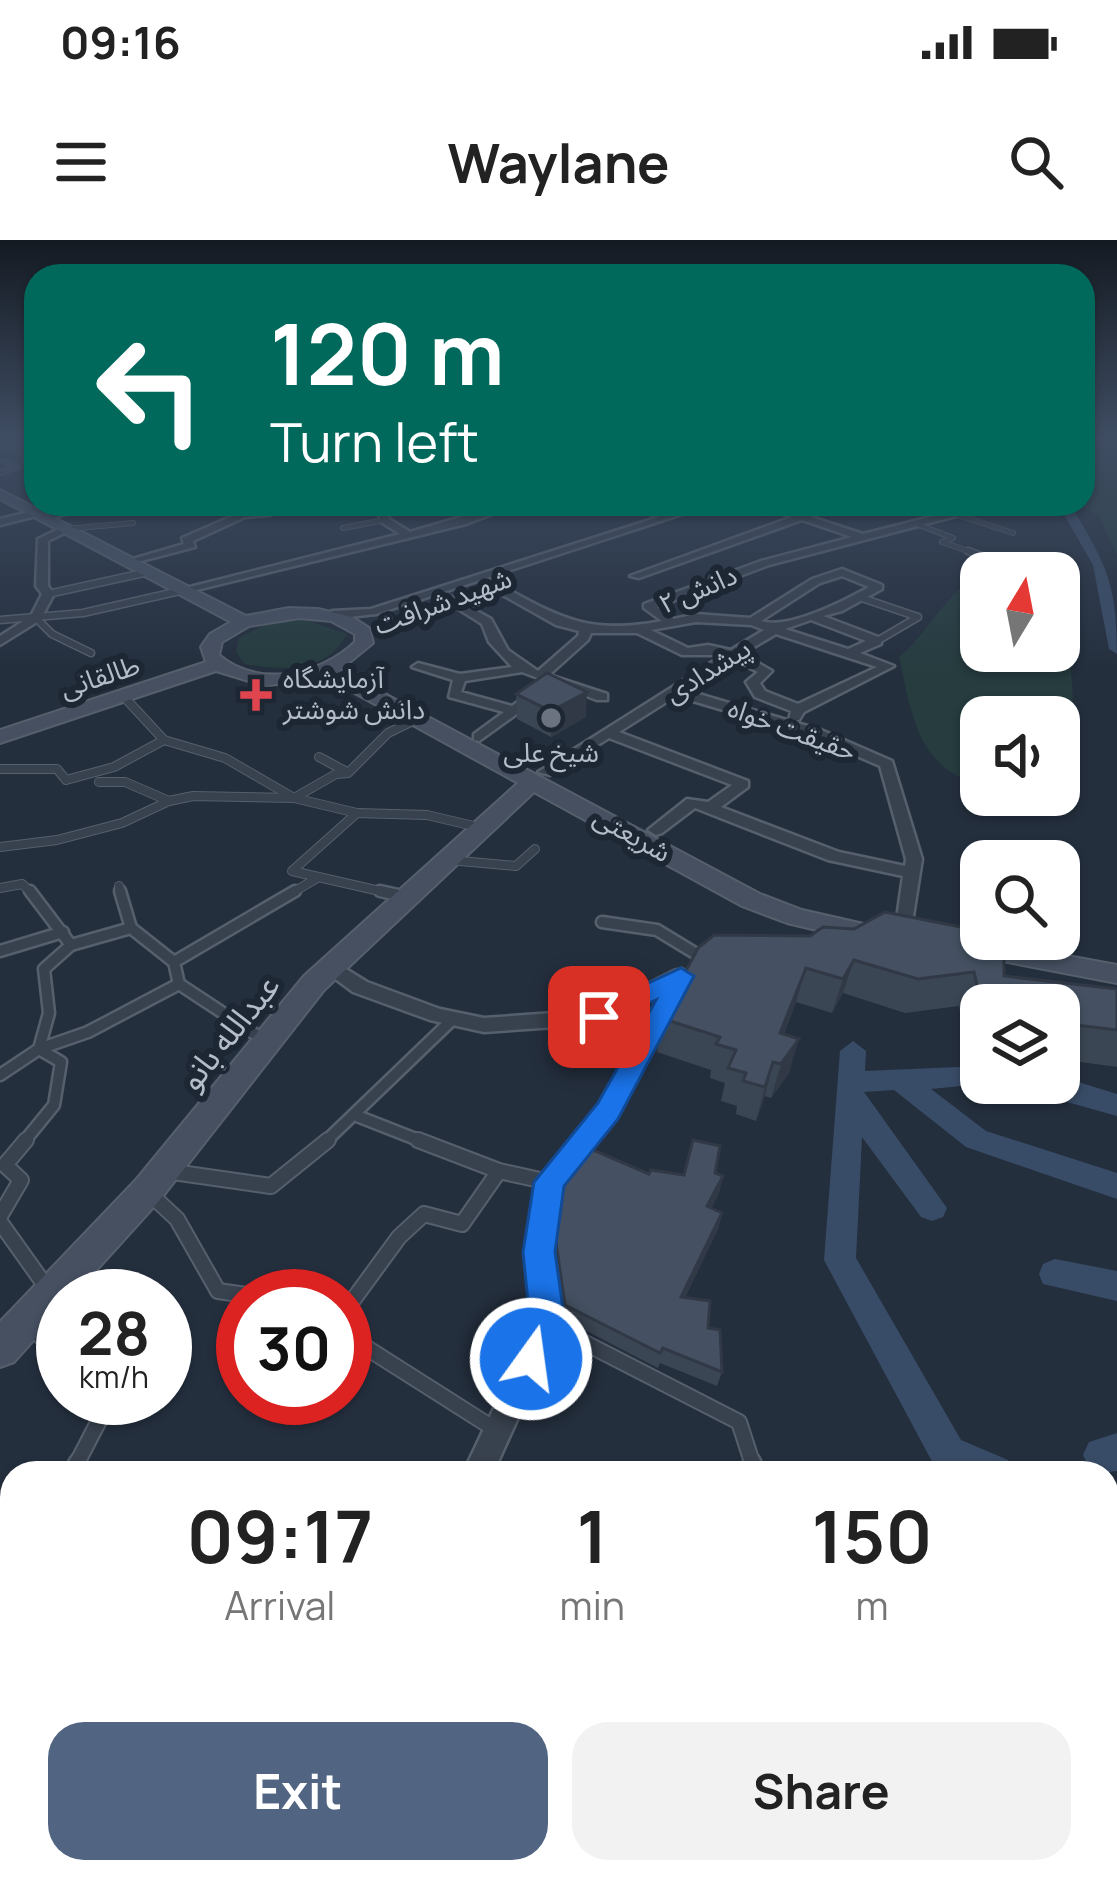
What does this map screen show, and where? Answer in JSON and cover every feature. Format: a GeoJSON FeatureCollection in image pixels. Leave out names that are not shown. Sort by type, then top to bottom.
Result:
{"type":"FeatureCollection","features":[{"type":"Feature","properties":{"kind":"main road"},"geometry":{"type":"LineString","coordinates":[[43,516],[244,622]]}},
{"type":"Feature","properties":{"kind":"main road"},"geometry":{"type":"LineString","coordinates":[[289,613],[332,615],[363,632],[364,644],[335,666],[256,678],[217,665],[210,647],[216,638],[244,622],[289,613]]}},
{"type":"Feature","properties":{"kind":"main road","name":"طالقانی"},"geometry":{"type":"LineString","coordinates":[[0,737],[217,665]]}},
{"type":"Feature","properties":{"kind":"main road","name":"شریعتی"},"geometry":{"type":"LineString","coordinates":[[335,666],[415,720],[656,830],[763,888],[934,938],[1117,974]]}},
{"type":"Feature","properties":{"kind":"main road","name":"شریعتی"},"geometry":{"type":"LineString","coordinates":[[335,666],[479,737],[752,899],[836,927],[934,938]]}},
{"type":"Feature","properties":{"kind":"main road","name":"عبدالله بانو"},"geometry":{"type":"LineString","coordinates":[[74,1269],[155,1181],[333,967],[539,776]]}},
{"type":"Feature","properties":{"kind":"main road","name":"عبدالله بانو"},"geometry":{"type":"LineString","coordinates":[[0,1348],[12,1322]]}},
{"type":"Feature","properties":{"kind":"street"},"geometry":{"type":"LineString","coordinates":[[0,522],[35,516]]}},
{"type":"Feature","properties":{"kind":"street"},"geometry":{"type":"LineString","coordinates":[[130,562],[191,544],[186,540],[241,516]]}},
{"type":"Feature","properties":{"kind":"street"},"geometry":{"type":"LineString","coordinates":[[384,516],[407,535]]}},
{"type":"Feature","properties":{"kind":"street"},"geometry":{"type":"LineString","coordinates":[[184,590],[473,516]]}},
{"type":"Feature","properties":{"kind":"street","name":"شهید شرافت"},"geometry":{"type":"LineString","coordinates":[[332,615],[372,612],[672,516]]}},
{"type":"Feature","properties":{"kind":"street","name":"شهید شرافت"},"geometry":{"type":"LineString","coordinates":[[363,632],[386,618],[693,516]]}},
{"type":"Feature","properties":{"kind":"street"},"geometry":{"type":"LineString","coordinates":[[799,516],[862,537]]}},
{"type":"Feature","properties":{"kind":"street","name":"دانش ۲"},"geometry":{"type":"LineString","coordinates":[[672,622],[647,606],[723,578],[939,516]]}},
{"type":"Feature","properties":{"kind":"street"},"geometry":{"type":"LineString","coordinates":[[635,576],[802,517]]}},
{"type":"Feature","properties":{"kind":"street"},"geometry":{"type":"LineString","coordinates":[[0,641],[36,618],[47,594],[41,545],[67,529]]}},
{"type":"Feature","properties":{"kind":"street"},"geometry":{"type":"LineString","coordinates":[[679,561],[723,578]]}},
{"type":"Feature","properties":{"kind":"street","name":"پیشدادی"},"geometry":{"type":"LineString","coordinates":[[539,776],[773,631],[878,586],[842,572],[816,581],[752,622]]}},
{"type":"Feature","properties":{"kind":"street"},"geometry":{"type":"LineString","coordinates":[[489,584],[560,622],[585,629],[639,629],[696,618],[752,622],[888,666],[794,717],[760,694],[754,682],[766,670],[707,646],[686,652],[639,629]]}},
{"type":"Feature","properties":{"kind":"street"},"geometry":{"type":"LineString","coordinates":[[448,598],[487,622],[490,639],[521,669]]}},
{"type":"Feature","properties":{"kind":"street"},"geometry":{"type":"LineString","coordinates":[[814,617],[877,641]]}},
{"type":"Feature","properties":{"kind":"street"},"geometry":{"type":"LineString","coordinates":[[479,737],[548,677],[584,637],[585,629]]}},
{"type":"Feature","properties":{"kind":"street"},"geometry":{"type":"LineString","coordinates":[[852,652],[877,641]]}},
{"type":"Feature","properties":{"kind":"street"},"geometry":{"type":"LineString","coordinates":[[418,667],[460,678],[521,669],[602,697]]}},
{"type":"Feature","properties":{"kind":"street"},"geometry":{"type":"LineString","coordinates":[[460,678],[454,694],[514,711]]}},
{"type":"Feature","properties":{"kind":"street","name":"حقیقت خواه"},"geometry":{"type":"LineString","coordinates":[[675,691],[794,717],[887,764],[934,938]]}},
{"type":"Feature","properties":{"kind":"street"},"geometry":{"type":"LineString","coordinates":[[610,733],[743,784],[710,809]]}},
{"type":"Feature","properties":{"kind":"street"},"geometry":{"type":"LineString","coordinates":[[656,830],[693,802],[834,856],[913,873]]}},
{"type":"Feature","properties":{"kind":"street"},"geometry":{"type":"LineString","coordinates":[[812,950],[836,927]]}},
{"type":"Feature","properties":{"kind":"street"},"geometry":{"type":"LineString","coordinates":[[333,967],[360,987],[484,1025],[599,1017],[711,957]]}},
{"type":"Feature","properties":{"kind":"street"},"geometry":{"type":"LineString","coordinates":[[483,1461],[548,1323],[539,1252],[549,1182],[608,1111],[681,976]]}},
{"type":"Feature","properties":{"kind":"lane"},"geometry":{"type":"LineString","coordinates":[[975,516],[1013,532]]}},
{"type":"Feature","properties":{"kind":"lane"},"geometry":{"type":"LineString","coordinates":[[343,528],[384,520]]}},
{"type":"Feature","properties":{"kind":"lane"},"geometry":{"type":"LineString","coordinates":[[67,529],[133,523]]}},
{"type":"Feature","properties":{"kind":"lane"},"geometry":{"type":"LineString","coordinates":[[917,524],[953,538],[942,542],[969,552]]}},
{"type":"Feature","properties":{"kind":"lane"},"geometry":{"type":"LineString","coordinates":[[47,594],[148,572]]}},
{"type":"Feature","properties":{"kind":"lane"},"geometry":{"type":"LineString","coordinates":[[0,620],[82,613],[184,590]]}},
{"type":"Feature","properties":{"kind":"lane"},"geometry":{"type":"LineString","coordinates":[[859,597],[919,617],[877,641]]}},
{"type":"Feature","properties":{"kind":"lane"},"geometry":{"type":"LineString","coordinates":[[36,618],[52,634],[91,653]]}},
{"type":"Feature","properties":{"kind":"lane"},"geometry":{"type":"LineString","coordinates":[[125,698],[164,740],[226,758],[294,799]]}},
{"type":"Feature","properties":{"kind":"lane"},"geometry":{"type":"LineString","coordinates":[[294,799],[336,774],[348,773],[372,746],[415,720]]}},
{"type":"Feature","properties":{"kind":"lane"},"geometry":{"type":"LineString","coordinates":[[0,769],[57,769],[66,780],[114,766],[164,740]]}},
{"type":"Feature","properties":{"kind":"lane"},"geometry":{"type":"LineString","coordinates":[[319,757],[348,773]]}},
{"type":"Feature","properties":{"kind":"lane"},"geometry":{"type":"LineString","coordinates":[[99,782],[125,782],[169,801]]}},
{"type":"Feature","properties":{"kind":"lane"},"geometry":{"type":"LineString","coordinates":[[0,847],[57,840],[122,823],[169,801],[193,796],[294,799],[357,813],[427,815],[482,828]]}},
{"type":"Feature","properties":{"kind":"lane"},"geometry":{"type":"LineString","coordinates":[[357,813],[292,871],[407,897]]}},
{"type":"Feature","properties":{"kind":"lane"},"geometry":{"type":"LineString","coordinates":[[448,860],[516,866],[535,849]]}},
{"type":"Feature","properties":{"kind":"lane"},"geometry":{"type":"LineString","coordinates":[[174,962],[319,877]]}},
{"type":"Feature","properties":{"kind":"lane"},"geometry":{"type":"LineString","coordinates":[[0,888],[22,884],[44,904],[71,945]]}},
{"type":"Feature","properties":{"kind":"lane"},"geometry":{"type":"LineString","coordinates":[[119,886],[131,928],[174,962],[178,984],[267,1042]]}},
{"type":"Feature","properties":{"kind":"lane"},"geometry":{"type":"LineString","coordinates":[[602,922],[657,930],[711,957]]}},
{"type":"Feature","properties":{"kind":"lane"},"geometry":{"type":"LineString","coordinates":[[39,1049],[49,1013],[44,969],[71,945],[131,928]]}},
{"type":"Feature","properties":{"kind":"lane"},"geometry":{"type":"LineString","coordinates":[[0,951],[62,932]]}},
{"type":"Feature","properties":{"kind":"lane"},"geometry":{"type":"LineString","coordinates":[[0,1075],[39,1049],[88,1032],[178,984]]}},
{"type":"Feature","properties":{"kind":"lane"},"geometry":{"type":"LineString","coordinates":[[155,1181],[272,1186],[357,1116],[454,1018]]}},
{"type":"Feature","properties":{"kind":"lane"},"geometry":{"type":"LineString","coordinates":[[36,1272],[0,1219],[21,1180],[5,1166],[54,1105],[61,1062],[39,1049]]}},
{"type":"Feature","properties":{"kind":"lane"},"geometry":{"type":"LineString","coordinates":[[357,1116],[499,1171],[549,1182]]}},
{"type":"Feature","properties":{"kind":"lane"},"geometry":{"type":"LineString","coordinates":[[372,1275],[424,1214],[462,1224],[499,1171]]}},
{"type":"Feature","properties":{"kind":"lane"},"geometry":{"type":"LineString","coordinates":[[155,1181],[216,1288]]}},
{"type":"Feature","properties":{"kind":"lane"},"geometry":{"type":"LineString","coordinates":[[548,1323],[739,1422],[752,1461]]}},
{"type":"Feature","properties":{"kind":"lane"},"geometry":{"type":"LineString","coordinates":[[372,1351],[496,1430]]}},
{"type":"Feature","properties":{"kind":"lane"},"geometry":{"type":"LineString","coordinates":[[78,1461],[97,1425]]}},
{"type":"Feature","properties":{"kind":"green space"},"geometry":{"type":"Polygon","coordinates":[[[1099,516],[1117,516],[1117,555],[1099,516]]]}},
{"type":"Feature","properties":{"kind":"green space"},"geometry":{"type":"Polygon","coordinates":[[[960,589],[960,672],[1071,672],[1073,696],[960,696],[960,777],[943,766],[920,736],[899,657],[960,589]]]}},
{"type":"Feature","properties":{"kind":"green space"},"geometry":{"type":"Polygon","coordinates":[[[303,619],[347,634],[327,656],[302,666],[244,664],[236,651],[239,638],[268,623],[303,619]]]}},
{"type":"Feature","properties":{"kind":"building"},"geometry":{"type":"Polygon","coordinates":[[[547,673],[587,692],[551,711],[516,694],[547,673]]]}},
{"type":"Feature","properties":{"kind":"building"},"geometry":{"type":"Polygon","coordinates":[[[885,912],[960,927],[960,960],[1004,960],[1004,976],[1074,984],[977,984],[974,972],[918,979],[854,960],[843,979],[806,968],[780,1033],[799,1039],[781,1064],[773,1062],[765,1087],[743,1081],[746,1073],[728,1068],[736,1050],[716,1044],[720,1037],[661,1018],[698,948],[714,935],[810,936],[823,927],[854,929],[885,912]]]}},
{"type":"Feature","properties":{"kind":"building"},"geometry":{"type":"Polygon","coordinates":[[[1080,985],[1117,989],[1117,1030],[1080,1026],[1080,985]]]}},
{"type":"Feature","properties":{"kind":"building"},"geometry":{"type":"Polygon","coordinates":[[[693,1140],[720,1146],[715,1173],[723,1176],[707,1206],[722,1213],[681,1297],[710,1301],[708,1328],[720,1330],[722,1372],[663,1348],[660,1353],[565,1305],[555,1236],[564,1170],[584,1146],[649,1174],[651,1170],[684,1175],[693,1140]]]}},
{"type":"Feature","properties":{"kind":"waterway"},"geometry":{"type":"LineString","coordinates":[[1071,516],[1100,565],[1117,649]]}},
{"type":"Feature","properties":{"kind":"waterway"},"geometry":{"type":"LineString","coordinates":[[851,1082],[853,1051]]}},
{"type":"Feature","properties":{"kind":"waterway"},"geometry":{"type":"LineString","coordinates":[[851,1082],[960,1077]]}},
{"type":"Feature","properties":{"kind":"waterway"},"geometry":{"type":"LineString","coordinates":[[900,1080],[976,1139],[1117,1186]]}},
{"type":"Feature","properties":{"kind":"waterway"},"geometry":{"type":"LineString","coordinates":[[850,1099],[851,1082]]}},
{"type":"Feature","properties":{"kind":"waterway"},"geometry":{"type":"LineString","coordinates":[[1080,1092],[1117,1105]]}},
{"type":"Feature","properties":{"kind":"waterway"},"geometry":{"type":"LineString","coordinates":[[850,1099],[932,1208]]}},
{"type":"Feature","properties":{"kind":"waterway"},"geometry":{"type":"LineString","coordinates":[[850,1099],[840,1260],[948,1454],[965,1461]]}},
{"type":"Feature","properties":{"kind":"waterway"},"geometry":{"type":"LineString","coordinates":[[1055,1274],[1117,1286]]}},
{"type":"Feature","properties":{"kind":"waterway"},"geometry":{"type":"LineString","coordinates":[[1102,1455],[1117,1452]]}},
{"type":"Feature","properties":{"kind":"place","name":"آزمایشگاه دانش شوشتر"},"geometry":{"type":"Point","coordinates":[256,695]}},
{"type":"Feature","properties":{"kind":"place","name":"شیخ علی"},"geometry":{"type":"Point","coordinates":[551,718]}},
{"type":"Feature","properties":{"kind":"route"},"geometry":{"type":"LineString","coordinates":[[531,1359],[548,1323],[539,1252],[549,1182],[608,1111],[681,976],[599,1017]]}}]}
